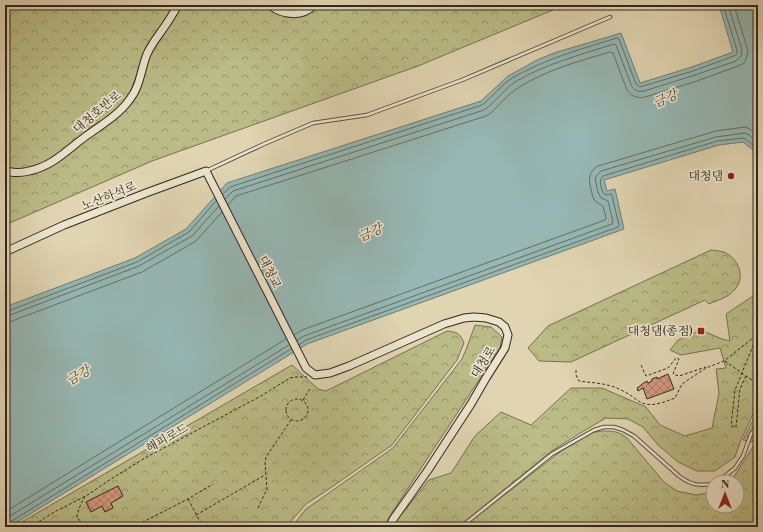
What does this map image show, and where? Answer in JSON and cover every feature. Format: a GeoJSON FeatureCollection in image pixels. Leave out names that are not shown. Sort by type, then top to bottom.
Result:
{"type":"FeatureCollection","features":[{"type":"Feature","properties":{"kind":"street","name":"대청호반로"},"geometry":{"type":"LineString","coordinates":[[5,170],[19,173],[37,169],[51,163],[117,113],[129,101],[136,91],[147,53],[178,5]]}},
{"type":"Feature","properties":{"kind":"street"},"geometry":{"type":"LineString","coordinates":[[270,5],[276,10],[293,14],[302,12],[314,5]]}},
{"type":"Feature","properties":{"kind":"street","name":"대청교"},"geometry":{"type":"LineString","coordinates":[[206,171],[306,368],[315,375]]}},
{"type":"Feature","properties":{"kind":"street","name":"노산하석로"},"geometry":{"type":"LineString","coordinates":[[5,252],[72,222],[206,171]]}},
{"type":"Feature","properties":{"kind":"street","name":"대청로"},"geometry":{"type":"LineString","coordinates":[[315,375],[330,373],[349,366],[431,329],[464,318],[486,318],[499,322],[505,327],[508,335],[505,348],[433,463],[389,527]]}},
{"type":"Feature","properties":{"kind":"lane"},"geometry":{"type":"LineString","coordinates":[[206,171],[313,123],[367,115],[462,80],[610,17]]}},
{"type":"Feature","properties":{"kind":"lane"},"geometry":{"type":"LineString","coordinates":[[728,474],[735,468],[758,425]]}},
{"type":"Feature","properties":{"kind":"lane"},"geometry":{"type":"LineString","coordinates":[[461,527],[552,454],[600,428],[614,427],[626,431],[634,436],[674,473],[694,485],[705,486]]}},
{"type":"Feature","properties":{"kind":"path"},"geometry":{"type":"LineString","coordinates":[[576,370],[576,375],[579,381],[602,384],[621,390],[642,403],[650,406],[675,398],[682,384],[706,368],[724,360],[758,334]]}},
{"type":"Feature","properties":{"kind":"path"},"geometry":{"type":"LineString","coordinates":[[746,376],[740,389],[736,427],[731,426],[735,390],[754,343],[758,340]]}},
{"type":"Feature","properties":{"kind":"path"},"geometry":{"type":"LineString","coordinates":[[641,365],[646,376],[668,368],[676,358],[679,359],[673,374],[679,376],[724,360]]}},
{"type":"Feature","properties":{"kind":"path"},"geometry":{"type":"LineString","coordinates":[[724,360],[758,384]]}},
{"type":"Feature","properties":{"kind":"path","name":"해피로드"},"geometry":{"type":"LineString","coordinates":[[30,527],[56,511],[86,496],[145,458],[261,396],[290,378],[305,378],[315,375]]}},
{"type":"Feature","properties":{"kind":"path"},"geometry":{"type":"LineString","coordinates":[[302,401],[310,389]]}},
{"type":"Feature","properties":{"kind":"path"},"geometry":{"type":"LineString","coordinates":[[295,400],[302,401],[307,406],[307,416],[298,421],[291,420],[286,410],[289,404],[295,400]]}},
{"type":"Feature","properties":{"kind":"path"},"geometry":{"type":"LineString","coordinates":[[258,508],[267,489],[265,475],[266,457],[291,420]]}},
{"type":"Feature","properties":{"kind":"path"},"geometry":{"type":"LineString","coordinates":[[196,515],[265,475]]}},
{"type":"Feature","properties":{"kind":"path"},"geometry":{"type":"LineString","coordinates":[[133,527],[188,499],[213,484]]}},
{"type":"Feature","properties":{"kind":"path"},"geometry":{"type":"LineString","coordinates":[[86,496],[79,509],[77,518],[84,524],[92,527]]}},
{"type":"Feature","properties":{"kind":"path"},"geometry":{"type":"LineString","coordinates":[[188,499],[203,527]]}},
{"type":"Feature","properties":{"kind":"green space"},"geometry":{"type":"Polygon","coordinates":[[[5,5],[565,5],[418,66],[152,161],[5,225],[5,5]]]}},
{"type":"Feature","properties":{"kind":"green space"},"geometry":{"type":"Polygon","coordinates":[[[711,250],[723,252],[729,255],[736,262],[740,271],[740,280],[738,284],[731,294],[724,298],[709,304],[705,300],[571,362],[539,361],[528,348],[548,326],[711,250]]]}},
{"type":"Feature","properties":{"kind":"green space"},"geometry":{"type":"Polygon","coordinates":[[[758,294],[758,374],[754,412],[735,457],[715,471],[697,471],[678,462],[658,445],[643,427],[628,419],[606,418],[553,450],[458,527],[393,527],[429,480],[451,473],[475,436],[501,412],[531,425],[571,388],[602,388],[646,407],[660,425],[685,436],[712,428],[719,393],[716,369],[726,368],[720,348],[681,355],[670,350],[678,340],[701,330],[730,341],[726,314],[758,294]]]}},
{"type":"Feature","properties":{"kind":"green space"},"geometry":{"type":"Polygon","coordinates":[[[475,325],[491,327],[502,337],[500,348],[384,527],[293,527],[306,509],[393,448],[462,359],[475,325]]]}},
{"type":"Feature","properties":{"kind":"green space"},"geometry":{"type":"Polygon","coordinates":[[[447,331],[458,334],[464,343],[457,360],[392,445],[306,504],[288,527],[13,527],[292,365],[318,389],[326,391],[447,331]]]}},
{"type":"Feature","properties":{"kind":"green space"},"geometry":{"type":"Polygon","coordinates":[[[758,402],[758,432],[752,442],[743,440],[755,416],[758,402]]]}},
{"type":"Feature","properties":{"kind":"green space"},"geometry":{"type":"Polygon","coordinates":[[[609,431],[621,434],[627,438],[664,482],[677,491],[696,495],[705,493],[705,514],[745,514],[745,474],[736,474],[758,439],[758,527],[463,527],[560,452],[590,433],[609,431]]]}},
{"type":"Feature","properties":{"kind":"water","name":"금강"},"geometry":{"type":"Polygon","coordinates":[[[719,5],[758,5],[758,154],[743,142],[719,145],[604,180],[607,191],[615,189],[624,229],[307,344],[9,527],[5,527],[5,307],[135,258],[186,229],[227,183],[481,101],[508,76],[537,60],[554,53],[621,33],[640,83],[692,67],[733,52],[719,5]]]}},
{"type":"Feature","properties":{"kind":"building"},"geometry":{"type":"Polygon","coordinates":[[[668,374],[674,389],[647,399],[643,388],[638,391],[637,388],[647,381],[648,383],[651,382],[652,379],[657,377],[657,379],[668,374]]]}},
{"type":"Feature","properties":{"kind":"building"},"geometry":{"type":"Polygon","coordinates":[[[118,486],[123,496],[111,503],[113,508],[105,512],[102,506],[91,512],[86,502],[118,486]]]}},
{"type":"Feature","properties":{"kind":"place","name":"대청댐"},"geometry":{"type":"Point","coordinates":[731,176]}},
{"type":"Feature","properties":{"kind":"place","name":"대청댐(종점)"},"geometry":{"type":"Point","coordinates":[701,331]}}]}
